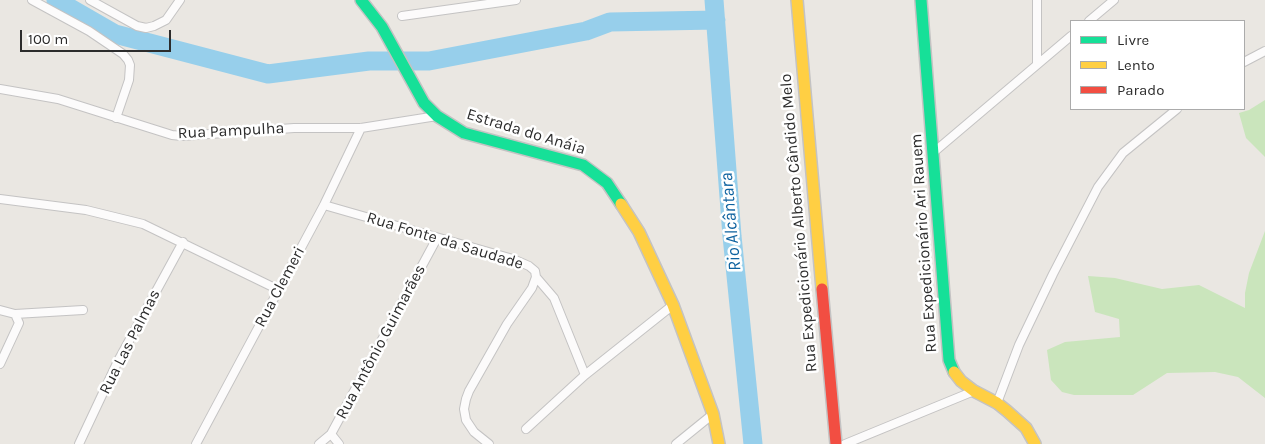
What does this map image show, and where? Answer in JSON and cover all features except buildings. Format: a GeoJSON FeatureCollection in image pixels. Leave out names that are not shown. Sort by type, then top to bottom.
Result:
{"type":"FeatureCollection","features":[{"type":"Feature","properties":{"kind":"street"},"geometry":{"type":"LineString","coordinates":[[32,0],[88,31],[118,50],[128,60],[130,65],[129,80],[116,118]]}},
{"type":"Feature","properties":{"kind":"street"},"geometry":{"type":"LineString","coordinates":[[90,0],[137,26],[146,28],[166,20],[180,0]]}},
{"type":"Feature","properties":{"kind":"street","name":"Estrada do Anáia"},"geometry":{"type":"LineString","coordinates":[[361,0],[382,27],[424,103],[437,116],[464,134],[583,165],[607,183],[638,232],[673,305],[713,414],[719,444]]}},
{"type":"Feature","properties":{"kind":"street"},"geometry":{"type":"LineString","coordinates":[[402,16],[512,0]]}},
{"type":"Feature","properties":{"kind":"street","name":"Rua Expedicionário Alberto Cândido Melo"},"geometry":{"type":"LineString","coordinates":[[797,0],[836,444]]}},
{"type":"Feature","properties":{"kind":"street","name":"Rua Expedicionário Ari Rauem"},"geometry":{"type":"LineString","coordinates":[[921,0],[949,360],[954,372],[961,380],[974,391],[997,403],[1026,428],[1036,444]]}},
{"type":"Feature","properties":{"kind":"street"},"geometry":{"type":"LineString","coordinates":[[1037,64],[1038,0]]}},
{"type":"Feature","properties":{"kind":"street"},"geometry":{"type":"LineString","coordinates":[[1090,20],[1114,0]]}},
{"type":"Feature","properties":{"kind":"street"},"geometry":{"type":"LineString","coordinates":[[934,152],[1070,37]]}},
{"type":"Feature","properties":{"kind":"street"},"geometry":{"type":"LineString","coordinates":[[1245,61],[1265,51]]}},
{"type":"Feature","properties":{"kind":"street","name":"Rua Pampulha"},"geometry":{"type":"LineString","coordinates":[[0,89],[58,99],[172,135],[182,136],[294,128],[361,128],[437,116]]}},
{"type":"Feature","properties":{"kind":"street"},"geometry":{"type":"LineString","coordinates":[[997,403],[1019,345],[1098,187],[1123,153],[1176,110]]}},
{"type":"Feature","properties":{"kind":"street","name":"Rua Clemeri"},"geometry":{"type":"LineString","coordinates":[[196,444],[324,205],[361,128]]}},
{"type":"Feature","properties":{"kind":"street"},"geometry":{"type":"LineString","coordinates":[[0,199],[86,210],[143,224],[279,290]]}},
{"type":"Feature","properties":{"kind":"street","name":"Rua Fonte da Saudade"},"geometry":{"type":"LineString","coordinates":[[324,205],[513,259],[529,266],[535,271],[536,277],[532,288],[507,324],[469,391],[464,409],[466,420],[474,432],[489,444]]}},
{"type":"Feature","properties":{"kind":"street","name":"Rua Antônio Guimarães"},"geometry":{"type":"LineString","coordinates":[[339,444],[331,434],[436,238]]}},
{"type":"Feature","properties":{"kind":"street","name":"Rua Las Palmas"},"geometry":{"type":"LineString","coordinates":[[79,444],[118,361],[183,242]]}},
{"type":"Feature","properties":{"kind":"street"},"geometry":{"type":"LineString","coordinates":[[536,277],[554,298],[586,375]]}},
{"type":"Feature","properties":{"kind":"street"},"geometry":{"type":"LineString","coordinates":[[526,429],[586,375],[673,305]]}},
{"type":"Feature","properties":{"kind":"street"},"geometry":{"type":"LineString","coordinates":[[8,312],[83,310]]}},
{"type":"Feature","properties":{"kind":"street"},"geometry":{"type":"LineString","coordinates":[[0,364],[19,323],[8,312]]}},
{"type":"Feature","properties":{"kind":"street"},"geometry":{"type":"LineString","coordinates":[[845,444],[974,391]]}},
{"type":"Feature","properties":{"kind":"street"},"geometry":{"type":"LineString","coordinates":[[676,444],[713,414]]}},
{"type":"Feature","properties":{"kind":"street"},"geometry":{"type":"LineString","coordinates":[[319,444],[331,434]]}},
{"type":"Feature","properties":{"kind":"green space"},"geometry":{"type":"Polygon","coordinates":[[[1265,100],[1265,157],[1246,138],[1239,113],[1249,110],[1265,100]]]}},
{"type":"Feature","properties":{"kind":"green space"},"geometry":{"type":"Polygon","coordinates":[[[1265,231],[1265,398],[1238,377],[1215,372],[1167,373],[1133,395],[1074,395],[1062,392],[1051,380],[1047,350],[1065,342],[1120,337],[1119,319],[1095,312],[1088,276],[1115,278],[1162,289],[1199,285],[1245,308],[1245,293],[1249,273],[1265,231]]]}},
{"type":"Feature","properties":{"kind":"waterway"},"geometry":{"type":"LineString","coordinates":[[56,0],[115,34],[268,74],[369,61],[429,61],[586,31],[610,22],[716,20]]}},
{"type":"Feature","properties":{"kind":"waterway","name":"Rio Alcântara"},"geometry":{"type":"LineString","coordinates":[[714,0],[732,236],[753,444]]}},
{"type":"Feature","properties":{"kind":"traffic: fast"},"geometry":{"type":"LineString","coordinates":[[361,0],[382,27],[424,103],[437,116],[464,133],[583,165],[607,183],[621,204]]}},
{"type":"Feature","properties":{"kind":"traffic: fast"},"geometry":{"type":"LineString","coordinates":[[921,0],[949,360],[954,372]]}},
{"type":"Feature","properties":{"kind":"traffic: slow"},"geometry":{"type":"LineString","coordinates":[[797,0],[822,289]]}},
{"type":"Feature","properties":{"kind":"traffic: slow"},"geometry":{"type":"LineString","coordinates":[[621,204],[639,232],[673,305],[713,414],[719,444]]}},
{"type":"Feature","properties":{"kind":"traffic: slow"},"geometry":{"type":"LineString","coordinates":[[954,372],[961,381],[974,391],[997,403],[1007,411],[1026,428],[1035,444]]}},
{"type":"Feature","properties":{"kind":"traffic: jam"},"geometry":{"type":"LineString","coordinates":[[822,289],[836,444]]}}]}
